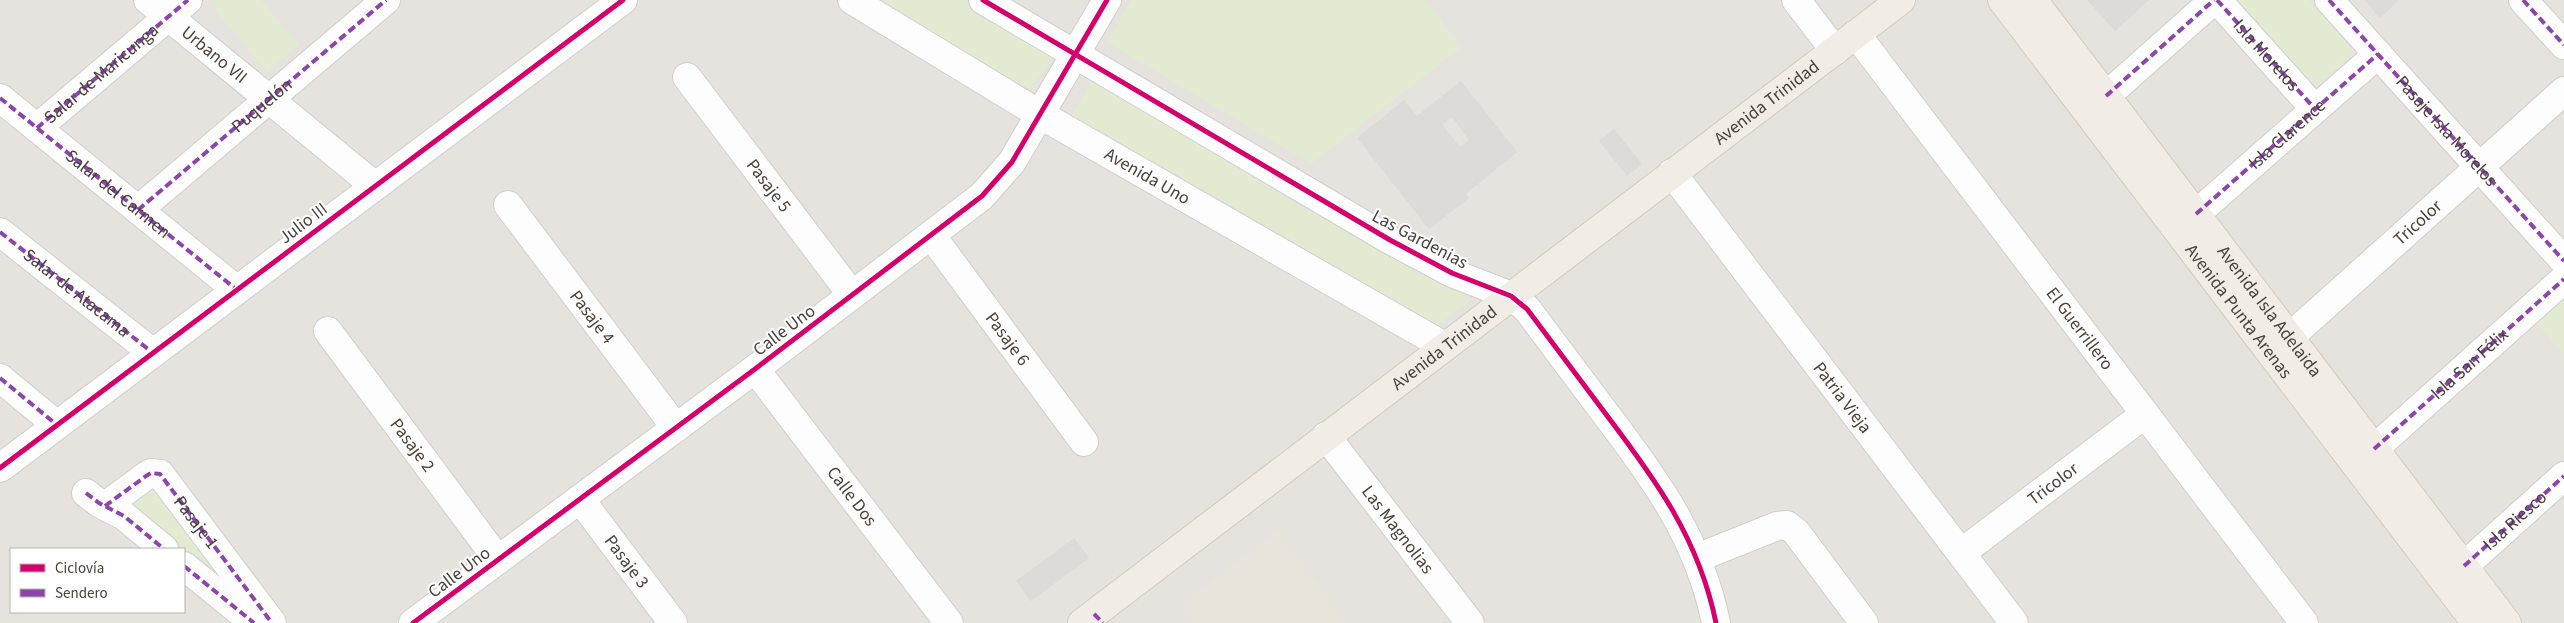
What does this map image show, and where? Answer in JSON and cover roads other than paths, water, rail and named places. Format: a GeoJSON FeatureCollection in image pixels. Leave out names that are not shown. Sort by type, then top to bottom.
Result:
{"type":"FeatureCollection","features":[{"type":"Feature","properties":{"kind":"main road","name":"Avenida Trinidad"},"geometry":{"type":"LineString","coordinates":[[1093,620],[1326,436],[1901,0]]}},
{"type":"Feature","properties":{"kind":"main road","name":"Avenida Punta Arenas"},"geometry":{"type":"LineString","coordinates":[[2002,0],[2280,346],[2476,623]]}},
{"type":"Feature","properties":{"kind":"main road","name":"Avenida Isla Adelaida"},"geometry":{"type":"LineString","coordinates":[[2033,0],[2196,214],[2280,346],[2374,449],[2507,623]]}},
{"type":"Feature","properties":{"kind":"street","name":"Puquelón"},"geometry":{"type":"LineString","coordinates":[[138,210],[386,0]]}},
{"type":"Feature","properties":{"kind":"street","name":"Julio III"},"geometry":{"type":"LineString","coordinates":[[0,468],[623,0]]}},
{"type":"Feature","properties":{"kind":"street","name":"Avenida Uno"},"geometry":{"type":"LineString","coordinates":[[852,0],[1041,115],[1444,346]]}},
{"type":"Feature","properties":{"kind":"street","name":"Las Gardenias"},"geometry":{"type":"LineString","coordinates":[[983,0],[1414,253],[1484,287],[1511,296],[1527,310],[1651,473],[1684,529],[1697,558],[1716,623]]}},
{"type":"Feature","properties":{"kind":"street","name":"Calle Uno"},"geometry":{"type":"LineString","coordinates":[[413,623],[676,428],[993,186],[1012,162],[1041,115],[1107,0]]}},
{"type":"Feature","properties":{"kind":"street"},"geometry":{"type":"LineString","coordinates":[[1796,0],[1835,50]]}},
{"type":"Feature","properties":{"kind":"street"},"geometry":{"type":"LineString","coordinates":[[2106,96],[2216,0]]}},
{"type":"Feature","properties":{"kind":"street","name":"Isla Morelos"},"geometry":{"type":"LineString","coordinates":[[2216,0],[2315,110]]}},
{"type":"Feature","properties":{"kind":"street","name":"Pasaje Isla Morelos"},"geometry":{"type":"LineString","coordinates":[[2329,0],[2564,261]]}},
{"type":"Feature","properties":{"kind":"street"},"geometry":{"type":"LineString","coordinates":[[2523,0],[2564,45]]}},
{"type":"Feature","properties":{"kind":"street","name":"Urbano VII"},"geometry":{"type":"LineString","coordinates":[[168,5],[268,98],[375,186]]}},
{"type":"Feature","properties":{"kind":"street","name":"Salar de Maricunga"},"geometry":{"type":"LineString","coordinates":[[37,128],[168,5]]}},
{"type":"Feature","properties":{"kind":"street","name":"El Guerrillero"},"geometry":{"type":"LineString","coordinates":[[1856,34],[2304,623]]}},
{"type":"Feature","properties":{"kind":"street","name":"Isla Clarence"},"geometry":{"type":"LineString","coordinates":[[2196,214],[2378,54]]}},
{"type":"Feature","properties":{"kind":"street","name":"Pasaje 5"},"geometry":{"type":"LineString","coordinates":[[687,77],[852,295]]}},
{"type":"Feature","properties":{"kind":"street","name":"Tricolor"},"geometry":{"type":"LineString","coordinates":[[2280,346],[2564,91]]}},
{"type":"Feature","properties":{"kind":"street","name":"Salar del Carmen"},"geometry":{"type":"LineString","coordinates":[[0,98],[237,290]]}},
{"type":"Feature","properties":{"kind":"street","name":"Patria Vieja"},"geometry":{"type":"LineString","coordinates":[[1672,174],[2014,623]]}},
{"type":"Feature","properties":{"kind":"street","name":"Pasaje 4"},"geometry":{"type":"LineString","coordinates":[[508,205],[676,428]]}},
{"type":"Feature","properties":{"kind":"street","name":"Salar de Atacama"},"geometry":{"type":"LineString","coordinates":[[0,232],[153,353]]}},
{"type":"Feature","properties":{"kind":"street","name":"Pasaje 6"},"geometry":{"type":"LineString","coordinates":[[931,235],[1084,442]]}},
{"type":"Feature","properties":{"kind":"street","name":"Isla San Félix"},"geometry":{"type":"LineString","coordinates":[[2374,449],[2564,279]]}},
{"type":"Feature","properties":{"kind":"street","name":"Pasaje 2"},"geometry":{"type":"LineString","coordinates":[[328,331],[498,560]]}},
{"type":"Feature","properties":{"kind":"street","name":"Calle Dos"},"geometry":{"type":"LineString","coordinates":[[754,369],[949,623]]}},
{"type":"Feature","properties":{"kind":"street"},"geometry":{"type":"LineString","coordinates":[[0,378],[57,425]]}},
{"type":"Feature","properties":{"kind":"street","name":"Tricolor"},"geometry":{"type":"LineString","coordinates":[[1961,554],[2146,414]]}},
{"type":"Feature","properties":{"kind":"street","name":"Las Magnolias"},"geometry":{"type":"LineString","coordinates":[[1326,436],[1470,623]]}},
{"type":"Feature","properties":{"kind":"street","name":"Pasaje 1"},"geometry":{"type":"LineString","coordinates":[[163,548],[124,516],[96,500],[151,473],[160,474],[272,623]]}},
{"type":"Feature","properties":{"kind":"street","name":"Isla Riesco"},"geometry":{"type":"LineString","coordinates":[[2464,566],[2564,476]]}},
{"type":"Feature","properties":{"kind":"street","name":"Pasaje 3"},"geometry":{"type":"LineString","coordinates":[[580,499],[673,623]]}},
{"type":"Feature","properties":{"kind":"street"},"geometry":{"type":"LineString","coordinates":[[1697,558],[1777,526],[1787,525],[1796,532],[1864,623]]}},
{"type":"Feature","properties":{"kind":"street","name":"Pasaje 1"},"geometry":{"type":"LineString","coordinates":[[185,567],[254,623]]}}]}
